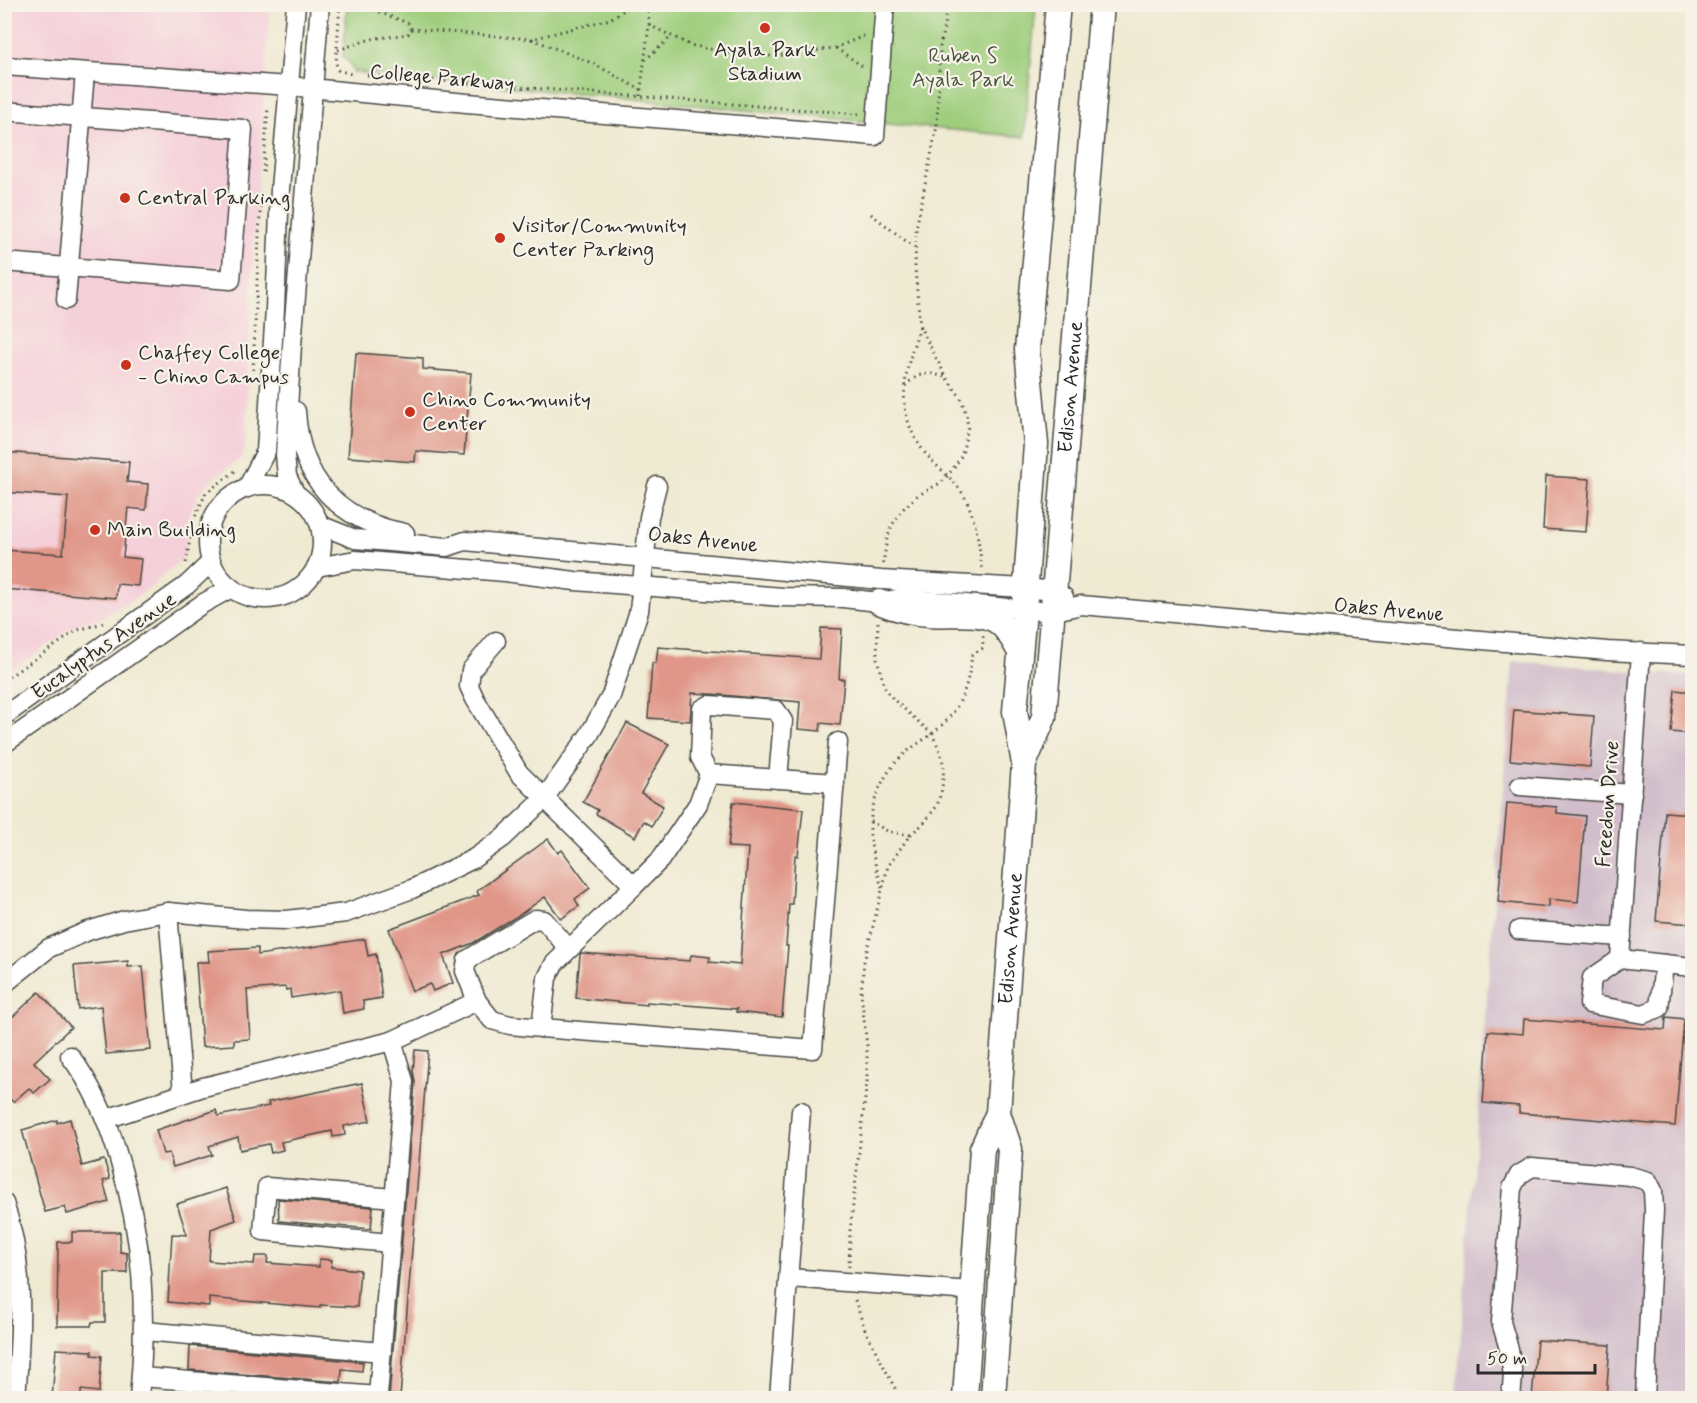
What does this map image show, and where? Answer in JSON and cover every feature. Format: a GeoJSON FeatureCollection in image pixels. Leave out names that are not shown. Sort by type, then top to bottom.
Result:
{"type":"FeatureCollection","features":[{"type":"Feature","properties":{"kind":"main road","name":"Edison Avenue"},"geometry":{"type":"LineString","coordinates":[[964,1398],[982,1149],[998,1113],[1024,764],[1015,711],[1036,444],[1028,350],[1058,4]]}},
{"type":"Feature","properties":{"kind":"main road","name":"Edison Avenue"},"geometry":{"type":"LineString","coordinates":[[1024,764],[1044,717],[1101,4]]}},
{"type":"Feature","properties":{"kind":"main road"},"geometry":{"type":"LineString","coordinates":[[880,591],[901,611],[983,616],[997,621],[1020,652]]}},
{"type":"Feature","properties":{"kind":"main road","name":"Edison Avenue"},"geometry":{"type":"LineString","coordinates":[[993,1398],[1010,1149],[998,1113]]}},
{"type":"Feature","properties":{"kind":"street"},"geometry":{"type":"LineString","coordinates":[[247,488],[266,452],[280,189],[296,4]]}},
{"type":"Feature","properties":{"kind":"street"},"geometry":{"type":"LineString","coordinates":[[295,493],[287,476],[285,455],[320,4]]}},
{"type":"Feature","properties":{"kind":"street","name":"College Parkway"},"geometry":{"type":"LineString","coordinates":[[4,66],[289,86],[875,136],[885,4]]}},
{"type":"Feature","properties":{"kind":"street"},"geometry":{"type":"LineString","coordinates":[[66,300],[85,73]]}},
{"type":"Feature","properties":{"kind":"street"},"geometry":{"type":"LineString","coordinates":[[4,111],[243,129],[231,280],[4,262]]}},
{"type":"Feature","properties":{"kind":"street"},"geometry":{"type":"LineString","coordinates":[[295,314],[300,344],[296,402],[297,429],[302,454],[315,478],[335,502],[360,519],[386,530],[447,537],[465,542]]}},
{"type":"Feature","properties":{"kind":"street"},"geometry":{"type":"LineString","coordinates":[[263,485],[280,486],[295,493],[315,513],[320,525],[321,553],[317,567],[308,581],[295,591],[279,598],[262,600],[246,596],[231,588],[219,576],[211,562],[208,544],[210,526],[218,509],[231,496],[247,488],[263,485]]}},
{"type":"Feature","properties":{"kind":"street"},"geometry":{"type":"LineString","coordinates":[[4,984],[49,948],[88,931],[124,920],[168,912],[287,920],[346,913],[412,889],[473,859],[503,838],[544,799],[589,735],[610,696],[639,611],[649,517],[657,486]]}},
{"type":"Feature","properties":{"kind":"street","name":"Oaks Avenue"},"geometry":{"type":"LineString","coordinates":[[320,525],[355,539],[447,547],[465,542],[646,557],[880,591],[902,598],[1025,600],[1607,651],[1692,655]]}},
{"type":"Feature","properties":{"kind":"street","name":"Oaks Avenue"},"geometry":{"type":"LineString","coordinates":[[317,567],[355,560],[505,572],[574,581],[783,597],[843,598],[880,591]]}},
{"type":"Feature","properties":{"kind":"street","name":"Eucalyptus Avenue"},"geometry":{"type":"LineString","coordinates":[[4,716],[188,585],[211,562]]}},
{"type":"Feature","properties":{"kind":"street","name":"Eucalyptus Avenue"},"geometry":{"type":"LineString","coordinates":[[4,744],[202,604],[231,588]]}},
{"type":"Feature","properties":{"kind":"street"},"geometry":{"type":"LineString","coordinates":[[496,640],[471,670],[469,686],[474,699],[519,772],[634,886]]}},
{"type":"Feature","properties":{"kind":"street","name":"Freedom Drive"},"geometry":{"type":"LineString","coordinates":[[1620,959],[1641,652]]}},
{"type":"Feature","properties":{"kind":"street"},"geometry":{"type":"LineString","coordinates":[[541,1028],[547,978],[554,964],[660,860],[698,804],[709,774],[700,757],[702,709],[709,705],[776,710],[783,721],[778,779]]}},
{"type":"Feature","properties":{"kind":"street"},"geometry":{"type":"LineString","coordinates":[[569,950],[544,920],[535,919],[467,960],[465,971],[477,1001],[492,1020],[510,1025],[813,1049],[838,742]]}},
{"type":"Feature","properties":{"kind":"street"},"geometry":{"type":"LineString","coordinates":[[709,774],[835,783]]}},
{"type":"Feature","properties":{"kind":"street"},"geometry":{"type":"LineString","coordinates":[[1520,786],[1632,794]]}},
{"type":"Feature","properties":{"kind":"street"},"geometry":{"type":"LineString","coordinates":[[168,912],[183,1093]]}},
{"type":"Feature","properties":{"kind":"street"},"geometry":{"type":"LineString","coordinates":[[1519,930],[1622,937]]}},
{"type":"Feature","properties":{"kind":"street"},"geometry":{"type":"LineString","coordinates":[[1664,964],[1659,1008],[1643,1014],[1589,1004],[1592,978],[1620,959],[1692,967]]}},
{"type":"Feature","properties":{"kind":"street"},"geometry":{"type":"LineString","coordinates":[[106,1119],[183,1093],[392,1041],[477,1001]]}},
{"type":"Feature","properties":{"kind":"street"},"geometry":{"type":"LineString","coordinates":[[141,1377],[184,1390],[377,1397],[404,1082],[392,1041]]}},
{"type":"Feature","properties":{"kind":"street"},"geometry":{"type":"LineString","coordinates":[[70,1056],[84,1074],[106,1119],[135,1216],[141,1258],[144,1331],[139,1398]]}},
{"type":"Feature","properties":{"kind":"street"},"geometry":{"type":"LineString","coordinates":[[779,1398],[801,1111]]}},
{"type":"Feature","properties":{"kind":"street"},"geometry":{"type":"LineString","coordinates":[[1511,1398],[1513,1376],[1509,1349],[1501,1322],[1512,1188],[1520,1175],[1532,1167],[1630,1176],[1648,1180],[1653,1191],[1654,1210],[1645,1398]]}},
{"type":"Feature","properties":{"kind":"street"},"geometry":{"type":"LineString","coordinates":[[390,1243],[263,1232],[264,1220],[267,1187],[394,1198]]}},
{"type":"Feature","properties":{"kind":"street"},"geometry":{"type":"LineString","coordinates":[[4,1203],[19,1273],[21,1330],[16,1398]]}},
{"type":"Feature","properties":{"kind":"street"},"geometry":{"type":"LineString","coordinates":[[789,1278],[971,1291]]}},
{"type":"Feature","properties":{"kind":"street"},"geometry":{"type":"LineString","coordinates":[[144,1331],[382,1352]]}},
{"type":"Feature","properties":{"kind":"path"},"geometry":{"type":"LineString","coordinates":[[340,4],[336,63],[338,70],[350,74],[863,114]]}},
{"type":"Feature","properties":{"kind":"path"},"geometry":{"type":"LineString","coordinates":[[357,4],[408,24],[411,29]]}},
{"type":"Feature","properties":{"kind":"path"},"geometry":{"type":"LineString","coordinates":[[532,39],[610,19],[633,4]]}},
{"type":"Feature","properties":{"kind":"path"},"geometry":{"type":"LineString","coordinates":[[640,96],[649,25],[648,4]]}},
{"type":"Feature","properties":{"kind":"path"},"geometry":{"type":"LineString","coordinates":[[946,377],[922,373],[913,378],[904,388],[909,357],[920,327],[915,248],[917,216],[937,126],[940,47],[948,4]]}},
{"type":"Feature","properties":{"kind":"path"},"geometry":{"type":"LineString","coordinates":[[649,25],[690,45],[744,56],[776,56],[835,48],[867,35]]}},
{"type":"Feature","properties":{"kind":"path"},"geometry":{"type":"LineString","coordinates":[[338,50],[371,39],[408,34],[411,29]]}},
{"type":"Feature","properties":{"kind":"path"},"geometry":{"type":"LineString","coordinates":[[411,29],[532,39],[594,64],[640,90]]}},
{"type":"Feature","properties":{"kind":"path"},"geometry":{"type":"LineString","coordinates":[[645,60],[671,37]]}},
{"type":"Feature","properties":{"kind":"path"},"geometry":{"type":"LineString","coordinates":[[835,48],[855,60],[873,75]]}},
{"type":"Feature","properties":{"kind":"path"},"geometry":{"type":"LineString","coordinates":[[262,180],[268,108]]}},
{"type":"Feature","properties":{"kind":"path"},"geometry":{"type":"LineString","coordinates":[[252,377],[262,192]]}},
{"type":"Feature","properties":{"kind":"path"},"geometry":{"type":"LineString","coordinates":[[871,214],[915,248]]}},
{"type":"Feature","properties":{"kind":"path"},"geometry":{"type":"LineString","coordinates":[[900,1398],[865,1330],[850,1283],[849,1261],[850,1231],[868,1072],[861,993],[867,946],[888,866],[910,835],[924,823],[937,806],[942,789],[944,767],[932,734],[893,699],[884,686],[877,658],[880,591],[887,539],[892,525],[903,509],[917,496],[948,476],[964,448],[968,427],[961,398],[946,377],[920,327]]}},
{"type":"Feature","properties":{"kind":"path"},"geometry":{"type":"LineString","coordinates":[[186,564],[193,521],[206,493],[242,465]]}},
{"type":"Feature","properties":{"kind":"path"},"geometry":{"type":"LineString","coordinates":[[4,680],[78,630],[101,624],[110,618]]}},
{"type":"Feature","properties":{"kind":"path"},"geometry":{"type":"LineString","coordinates":[[873,807],[870,821],[871,845],[882,889]]}},
{"type":"Feature","properties":{"kind":"path"},"geometry":{"type":"LineString","coordinates":[[870,821],[889,832],[910,835]]}},
{"type":"Feature","properties":{"kind":"shaded area","name":"Chaffey College - Chino Campus"},"geometry":{"type":"Polygon","coordinates":[[[5,5],[270,5],[251,289],[244,452],[239,460],[210,481],[198,495],[189,515],[185,555],[181,560],[157,579],[156,583],[125,605],[119,606],[99,619],[80,623],[5,675],[5,5]]]}},
{"type":"Feature","properties":{"kind":"shaded area"},"geometry":{"type":"Polygon","coordinates":[[[1513,661],[1692,676],[1692,1398],[1456,1398],[1513,661]]]}},
{"type":"Feature","properties":{"kind":"green space","name":"Ruben S Ayala Park"},"geometry":{"type":"Polygon","coordinates":[[[347,5],[1036,5],[1024,137],[353,72],[350,63],[343,57],[347,5]]]}},
{"type":"Feature","properties":{"kind":"building","name":"Chino Community Center"},"geometry":{"type":"Polygon","coordinates":[[[356,353],[423,358],[423,369],[471,373],[464,455],[416,451],[415,462],[348,457],[356,353]]]}},
{"type":"Feature","properties":{"kind":"building","name":"Main Building"},"geometry":{"type":"Polygon","coordinates":[[[4,452],[129,462],[127,482],[148,484],[146,510],[128,508],[123,557],[141,559],[138,586],[117,584],[116,598],[4,589],[4,550],[63,554],[68,497],[4,492],[4,452]]]}},
{"type":"Feature","properties":{"kind":"building"},"geometry":{"type":"Polygon","coordinates":[[[1546,476],[1590,479],[1586,532],[1543,529],[1546,476]]]}},
{"type":"Feature","properties":{"kind":"building"},"geometry":{"type":"Polygon","coordinates":[[[821,628],[842,629],[839,679],[844,679],[840,725],[821,723],[820,731],[798,729],[800,702],[692,693],[690,721],[648,718],[652,663],[656,663],[658,647],[819,659],[821,628]]]}},
{"type":"Feature","properties":{"kind":"building"},"geometry":{"type":"Polygon","coordinates":[[[1675,690],[1692,692],[1692,734],[1671,732],[1675,690]]]}},
{"type":"Feature","properties":{"kind":"building"},"geometry":{"type":"Polygon","coordinates":[[[1514,710],[1594,716],[1590,767],[1510,760],[1514,710]]]}},
{"type":"Feature","properties":{"kind":"building"},"geometry":{"type":"Polygon","coordinates":[[[627,723],[669,744],[641,793],[663,806],[652,826],[644,821],[635,837],[596,814],[598,810],[583,802],[627,723]]]}},
{"type":"Feature","properties":{"kind":"building"},"geometry":{"type":"Polygon","coordinates":[[[733,802],[803,809],[798,856],[795,855],[792,904],[789,904],[782,1017],[736,1012],[737,1009],[647,1002],[647,1005],[576,998],[581,953],[690,961],[691,955],[710,957],[709,962],[740,965],[748,848],[728,847],[733,802]]]}},
{"type":"Feature","properties":{"kind":"building"},"geometry":{"type":"Polygon","coordinates":[[[1507,803],[1557,807],[1557,813],[1585,816],[1578,902],[1549,899],[1549,907],[1498,902],[1507,803]]]}},
{"type":"Feature","properties":{"kind":"building"},"geometry":{"type":"Polygon","coordinates":[[[1665,812],[1692,814],[1692,924],[1656,921],[1665,812]]]}},
{"type":"Feature","properties":{"kind":"building"},"geometry":{"type":"Polygon","coordinates":[[[548,839],[558,853],[562,850],[590,888],[575,899],[579,906],[561,919],[545,897],[473,943],[443,955],[453,983],[433,991],[430,984],[412,991],[389,929],[479,895],[477,891],[548,839]]]}},
{"type":"Feature","properties":{"kind":"building"},"geometry":{"type":"Polygon","coordinates":[[[365,939],[368,956],[376,954],[382,998],[363,1001],[364,1009],[343,1013],[340,990],[291,998],[290,989],[286,990],[285,987],[247,990],[250,1039],[234,1040],[234,1045],[202,1047],[196,962],[209,962],[208,951],[258,948],[258,955],[365,939]]]}},
{"type":"Feature","properties":{"kind":"building"},"geometry":{"type":"Polygon","coordinates":[[[128,961],[128,967],[143,966],[151,1050],[106,1054],[101,1006],[78,1009],[74,966],[128,961]]]}},
{"type":"Feature","properties":{"kind":"building"},"geometry":{"type":"Polygon","coordinates":[[[39,992],[71,1027],[34,1062],[50,1079],[34,1093],[29,1088],[13,1102],[4,1093],[4,1025],[39,992]]]}},
{"type":"Feature","properties":{"kind":"building"},"geometry":{"type":"Polygon","coordinates":[[[1666,1017],[1684,1019],[1675,1126],[1519,1113],[1519,1106],[1483,1103],[1488,1031],[1523,1034],[1524,1019],[1665,1030],[1666,1017]]]}},
{"type":"Feature","properties":{"kind":"building"},"geometry":{"type":"Polygon","coordinates":[[[415,1050],[428,1051],[400,1398],[389,1398],[415,1082],[413,1071],[415,1050]]]}},
{"type":"Feature","properties":{"kind":"building"},"geometry":{"type":"Polygon","coordinates":[[[362,1083],[370,1121],[344,1126],[345,1135],[333,1137],[332,1131],[281,1142],[283,1150],[271,1153],[269,1144],[240,1150],[238,1137],[209,1146],[212,1155],[173,1167],[169,1153],[163,1154],[156,1130],[216,1110],[218,1116],[269,1106],[268,1102],[362,1083]]]}},
{"type":"Feature","properties":{"kind":"building"},"geometry":{"type":"Polygon","coordinates":[[[70,1119],[82,1166],[104,1160],[110,1179],[103,1181],[109,1202],[67,1214],[65,1207],[45,1212],[22,1130],[57,1120],[57,1123],[70,1119]]]}},
{"type":"Feature","properties":{"kind":"building"},"geometry":{"type":"Polygon","coordinates":[[[226,1188],[236,1220],[211,1229],[209,1261],[254,1264],[255,1256],[268,1256],[267,1263],[319,1267],[319,1259],[332,1260],[331,1267],[360,1270],[357,1307],[320,1305],[320,1308],[209,1298],[209,1306],[168,1302],[172,1234],[187,1235],[177,1204],[226,1188]]]}},
{"type":"Feature","properties":{"kind":"building"},"geometry":{"type":"Polygon","coordinates":[[[278,1199],[373,1207],[371,1229],[279,1221],[278,1199]]]}},
{"type":"Feature","properties":{"kind":"building"},"geometry":{"type":"Polygon","coordinates":[[[72,1232],[120,1232],[120,1252],[127,1253],[127,1273],[105,1273],[105,1322],[92,1322],[91,1326],[57,1326],[58,1242],[72,1242],[72,1232]]]}},
{"type":"Feature","properties":{"kind":"building"},"geometry":{"type":"Polygon","coordinates":[[[1537,1340],[1610,1345],[1606,1398],[1532,1398],[1537,1340]]]}},
{"type":"Feature","properties":{"kind":"building"},"geometry":{"type":"Polygon","coordinates":[[[190,1346],[363,1362],[362,1371],[342,1369],[341,1382],[189,1370],[190,1346]]]}},
{"type":"Feature","properties":{"kind":"building"},"geometry":{"type":"Polygon","coordinates":[[[56,1349],[92,1351],[92,1355],[102,1356],[99,1392],[81,1390],[81,1398],[52,1398],[56,1349]]]}},
{"type":"Feature","properties":{"kind":"place","name":"Ayala Park Stadium"},"geometry":{"type":"Point","coordinates":[765,28]}},
{"type":"Feature","properties":{"kind":"place","name":"Central Parking"},"geometry":{"type":"Point","coordinates":[125,198]}},
{"type":"Feature","properties":{"kind":"place","name":"Visitor/Community Center Parking"},"geometry":{"type":"Point","coordinates":[500,238]}},
{"type":"Feature","properties":{"kind":"place","name":"Chaffey College - Chino Campus"},"geometry":{"type":"Point","coordinates":[126,365]}},
{"type":"Feature","properties":{"kind":"place","name":"Chino Community Center"},"geometry":{"type":"Point","coordinates":[410,412]}},
{"type":"Feature","properties":{"kind":"place","name":"Main Building"},"geometry":{"type":"Point","coordinates":[95,530]}}]}
